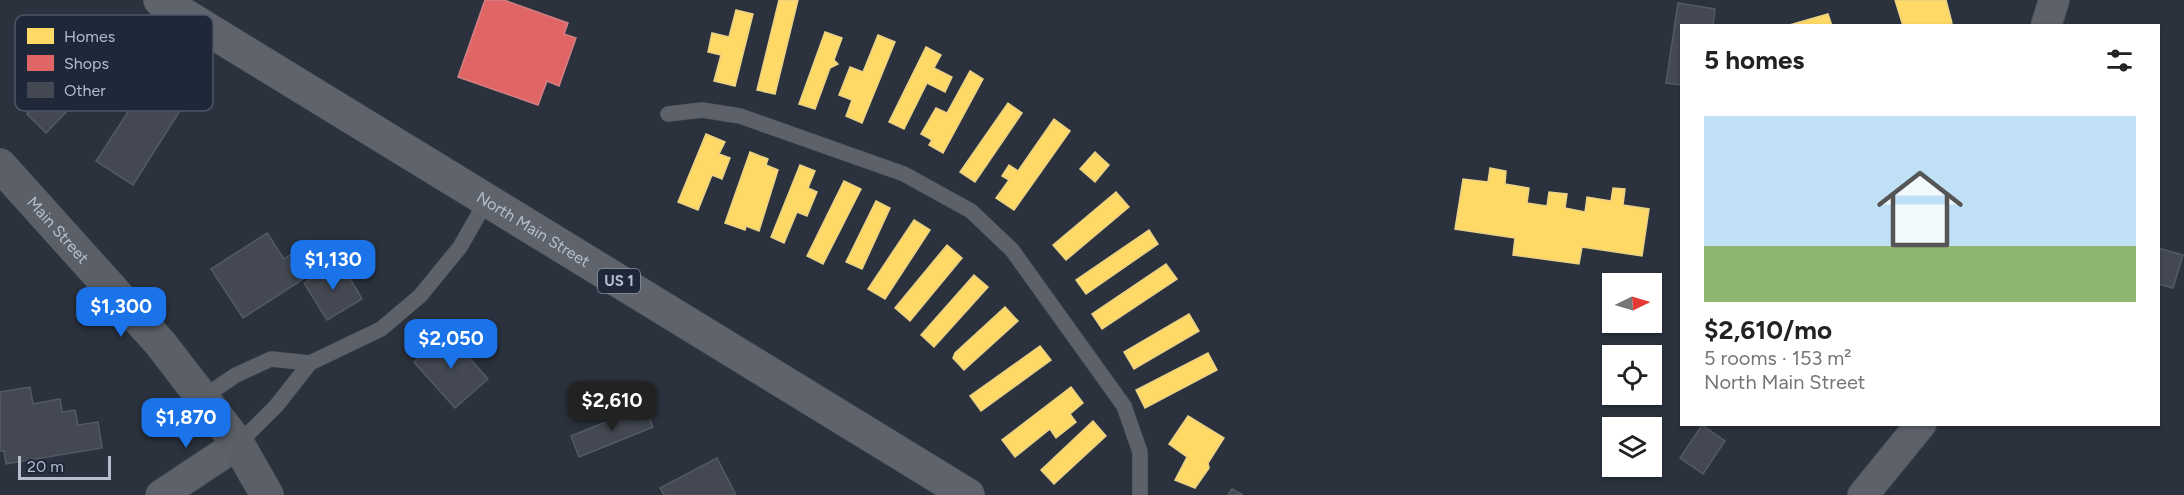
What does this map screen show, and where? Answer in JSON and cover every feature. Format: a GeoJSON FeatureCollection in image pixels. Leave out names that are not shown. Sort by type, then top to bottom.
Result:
{"type":"FeatureCollection","features":[{"type":"Feature","properties":{"kind":"main road","name":"North Main Street"},"geometry":{"type":"LineString","coordinates":[[160,0],[185,15]]}},
{"type":"Feature","properties":{"kind":"main road","name":"North Main Street"},"geometry":{"type":"LineString","coordinates":[[213,32],[968,495]]}},
{"type":"Feature","properties":{"kind":"main road","name":"Main Street"},"geometry":{"type":"LineString","coordinates":[[0,165],[160,343],[238,444],[267,495]]}},
{"type":"Feature","properties":{"kind":"street"},"geometry":{"type":"LineString","coordinates":[[2047,24],[2054,0]]}},
{"type":"Feature","properties":{"kind":"street"},"geometry":{"type":"LineString","coordinates":[[1863,495],[1920,426]]}},
{"type":"Feature","properties":{"kind":"street"},"geometry":{"type":"LineString","coordinates":[[160,495],[238,444]]}},
{"type":"Feature","properties":{"kind":"lane"},"geometry":{"type":"LineString","coordinates":[[668,114],[702,110],[740,116],[904,174],[971,211],[1012,250],[1124,406],[1140,452],[1140,495]]}},
{"type":"Feature","properties":{"kind":"lane"},"geometry":{"type":"LineString","coordinates":[[238,444],[277,405],[310,363],[381,329],[420,296],[460,248],[487,200]]}},
{"type":"Feature","properties":{"kind":"lane"},"geometry":{"type":"LineString","coordinates":[[202,398],[236,375],[271,359],[310,363]]}},
{"type":"Feature","properties":{"kind":"building: Homes"},"geometry":{"type":"Polygon","coordinates":[[[779,0],[798,0],[775,94],[757,90],[779,0]]]}},
{"type":"Feature","properties":{"kind":"building: Homes"},"geometry":{"type":"Polygon","coordinates":[[[1895,0],[1946,0],[1952,23],[1902,24],[1895,0]]]}},
{"type":"Feature","properties":{"kind":"building: Homes"},"geometry":{"type":"Polygon","coordinates":[[[736,10],[753,14],[735,86],[714,81],[721,55],[708,52],[712,33],[729,37],[736,10]]]}},
{"type":"Feature","properties":{"kind":"building: Homes"},"geometry":{"type":"Polygon","coordinates":[[[1828,14],[1831,24],[1793,24],[1828,14]]]}},
{"type":"Feature","properties":{"kind":"building: Homes"},"geometry":{"type":"Polygon","coordinates":[[[825,32],[842,38],[834,60],[838,64],[830,68],[815,109],[799,104],[825,32]]]}},
{"type":"Feature","properties":{"kind":"building: Homes"},"geometry":{"type":"Polygon","coordinates":[[[878,35],[895,42],[862,123],[846,116],[852,100],[839,95],[850,67],[863,72],[878,35]]]}},
{"type":"Feature","properties":{"kind":"building: Homes"},"geometry":{"type":"Polygon","coordinates":[[[926,47],[941,55],[934,68],[952,77],[945,92],[927,83],[904,129],[889,122],[926,47]]]}},
{"type":"Feature","properties":{"kind":"building: Homes"},"geometry":{"type":"Polygon","coordinates":[[[970,71],[983,79],[943,153],[929,145],[932,140],[921,134],[936,108],[947,113],[970,71]]]}},
{"type":"Feature","properties":{"kind":"building: Homes"},"geometry":{"type":"Polygon","coordinates":[[[1008,103],[1022,113],[975,182],[960,172],[1008,103]]]}},
{"type":"Feature","properties":{"kind":"building: Homes"},"geometry":{"type":"Polygon","coordinates":[[[1054,119],[1070,131],[1014,210],[996,198],[1009,180],[1002,176],[1009,165],[1018,171],[1054,119]]]}},
{"type":"Feature","properties":{"kind":"building: Homes"},"geometry":{"type":"Polygon","coordinates":[[[706,134],[725,142],[719,154],[730,158],[722,179],[712,175],[698,210],[678,202],[706,134]]]}},
{"type":"Feature","properties":{"kind":"building: Homes"},"geometry":{"type":"Polygon","coordinates":[[[750,152],[768,159],[766,165],[778,170],[759,231],[746,226],[745,230],[725,223],[750,152]]]}},
{"type":"Feature","properties":{"kind":"building: Homes"},"geometry":{"type":"Polygon","coordinates":[[[1095,152],[1109,165],[1095,182],[1080,169],[1095,152]]]}},
{"type":"Feature","properties":{"kind":"building: Homes"},"geometry":{"type":"Polygon","coordinates":[[[800,165],[815,171],[808,188],[817,192],[807,216],[797,212],[784,243],[771,237],[800,165]]]}},
{"type":"Feature","properties":{"kind":"building: Homes"},"geometry":{"type":"Polygon","coordinates":[[[1490,168],[1506,171],[1505,184],[1529,188],[1527,203],[1547,206],[1549,192],[1567,194],[1565,208],[1585,212],[1587,197],[1611,201],[1613,188],[1625,189],[1623,205],[1649,209],[1642,256],[1582,247],[1579,264],[1513,255],[1515,238],[1455,229],[1463,179],[1488,182],[1490,168]]]}},
{"type":"Feature","properties":{"kind":"building: Homes"},"geometry":{"type":"Polygon","coordinates":[[[844,181],[861,189],[823,264],[807,256],[844,181]]]}},
{"type":"Feature","properties":{"kind":"building: Homes"},"geometry":{"type":"Polygon","coordinates":[[[1116,192],[1129,207],[1066,260],[1053,245],[1116,192]]]}},
{"type":"Feature","properties":{"kind":"building: Homes"},"geometry":{"type":"Polygon","coordinates":[[[876,201],[890,208],[862,269],[846,262],[876,201]]]}},
{"type":"Feature","properties":{"kind":"building: Homes"},"geometry":{"type":"Polygon","coordinates":[[[914,220],[930,230],[885,299],[868,289],[914,220]]]}},
{"type":"Feature","properties":{"kind":"building: Homes"},"geometry":{"type":"Polygon","coordinates":[[[1149,230],[1158,244],[1086,294],[1076,280],[1149,230]]]}},
{"type":"Feature","properties":{"kind":"building: Homes"},"geometry":{"type":"Polygon","coordinates":[[[947,245],[962,258],[910,321],[895,308],[947,245]]]}},
{"type":"Feature","properties":{"kind":"building: Homes"},"geometry":{"type":"Polygon","coordinates":[[[1166,264],[1177,279],[1102,329],[1092,314],[1166,264]]]}},
{"type":"Feature","properties":{"kind":"building: Homes"},"geometry":{"type":"Polygon","coordinates":[[[974,275],[988,287],[934,347],[921,335],[974,275]]]}},
{"type":"Feature","properties":{"kind":"building: Homes"},"geometry":{"type":"Polygon","coordinates":[[[1005,307],[1018,321],[964,370],[953,358],[955,353],[1005,307]]]}},
{"type":"Feature","properties":{"kind":"building: Homes"},"geometry":{"type":"Polygon","coordinates":[[[1189,314],[1199,331],[1134,369],[1124,352],[1189,314]]]}},
{"type":"Feature","properties":{"kind":"building: Homes"},"geometry":{"type":"Polygon","coordinates":[[[1040,346],[1051,360],[981,411],[970,396],[1040,346]]]}},
{"type":"Feature","properties":{"kind":"building: Homes"},"geometry":{"type":"Polygon","coordinates":[[[1208,353],[1217,370],[1145,408],[1136,390],[1208,353]]]}},
{"type":"Feature","properties":{"kind":"building: Homes"},"geometry":{"type":"Polygon","coordinates":[[[1071,387],[1083,403],[1070,414],[1076,422],[1056,438],[1050,429],[1015,457],[1002,440],[1071,387]]]}},
{"type":"Feature","properties":{"kind":"building: Homes"},"geometry":{"type":"Polygon","coordinates":[[[1188,416],[1224,438],[1208,463],[1209,468],[1195,488],[1175,480],[1187,457],[1169,444],[1188,416]]]}},
{"type":"Feature","properties":{"kind":"building: Homes"},"geometry":{"type":"Polygon","coordinates":[[[1093,421],[1106,436],[1054,484],[1041,470],[1093,421]]]}},
{"type":"Feature","properties":{"kind":"building: Shops"},"geometry":{"type":"Polygon","coordinates":[[[485,0],[504,0],[568,23],[564,34],[576,38],[559,86],[547,81],[538,105],[458,77],[485,0]]]}},
{"type":"Feature","properties":{"kind":"building: Other"},"geometry":{"type":"Polygon","coordinates":[[[1678,3],[1715,9],[1713,24],[1680,24],[1680,85],[1666,83],[1678,3]]]}},
{"type":"Feature","properties":{"kind":"building: Other"},"geometry":{"type":"Polygon","coordinates":[[[30,111],[67,111],[46,133],[27,114],[30,111]]]}},
{"type":"Feature","properties":{"kind":"building: Other"},"geometry":{"type":"Polygon","coordinates":[[[129,111],[180,111],[133,185],[96,161],[129,111]]]}},
{"type":"Feature","properties":{"kind":"building: Other"},"geometry":{"type":"Polygon","coordinates":[[[267,233],[284,259],[296,251],[311,274],[243,318],[211,269],[267,233]]]}},
{"type":"Feature","properties":{"kind":"building: Other"},"geometry":{"type":"Polygon","coordinates":[[[2160,249],[2183,255],[2173,288],[2160,285],[2160,249]]]}},
{"type":"Feature","properties":{"kind":"building: Other"},"geometry":{"type":"Polygon","coordinates":[[[340,261],[362,299],[327,320],[304,283],[340,261]]]}},
{"type":"Feature","properties":{"kind":"building: Other"},"geometry":{"type":"Polygon","coordinates":[[[447,333],[488,379],[455,408],[414,362],[447,333]]]}},
{"type":"Feature","properties":{"kind":"building: Other"},"geometry":{"type":"Polygon","coordinates":[[[30,387],[33,404],[60,399],[62,412],[75,410],[78,425],[98,422],[102,448],[6,464],[4,451],[0,451],[0,392],[30,387]]]}},
{"type":"Feature","properties":{"kind":"building: Other"},"geometry":{"type":"Polygon","coordinates":[[[645,406],[653,427],[579,457],[571,436],[645,406]]]}},
{"type":"Feature","properties":{"kind":"building: Other"},"geometry":{"type":"Polygon","coordinates":[[[1701,426],[1725,441],[1703,474],[1680,458],[1701,426]]]}},
{"type":"Feature","properties":{"kind":"building: Other"},"geometry":{"type":"Polygon","coordinates":[[[717,458],[736,495],[664,495],[660,488],[717,458]]]}},
{"type":"Feature","properties":{"kind":"building: Other"},"geometry":{"type":"Polygon","coordinates":[[[1232,489],[1243,495],[1228,495],[1232,489]]]}}]}
